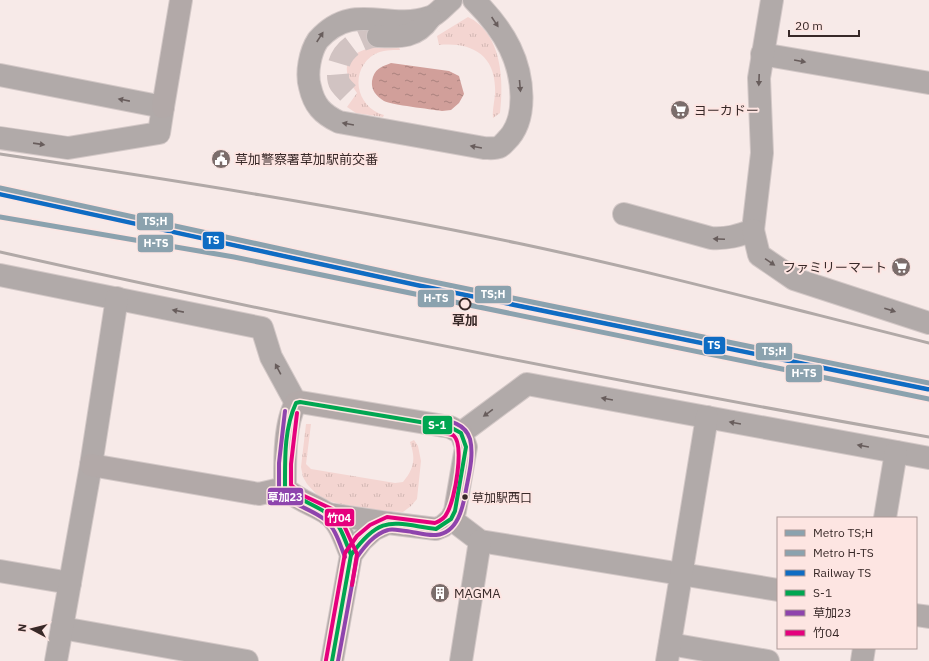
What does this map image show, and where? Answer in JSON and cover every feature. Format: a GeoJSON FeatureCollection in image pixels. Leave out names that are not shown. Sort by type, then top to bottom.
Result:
{"type":"FeatureCollection","features":[{"type":"Feature","properties":{"kind":"street"},"geometry":{"type":"LineString","coordinates":[[0,138],[68,148],[159,133],[181,0]]}},
{"type":"Feature","properties":{"kind":"street"},"geometry":{"type":"LineString","coordinates":[[378,36],[404,37],[423,28],[431,17],[451,0]]}},
{"type":"Feature","properties":{"kind":"street"},"geometry":{"type":"LineString","coordinates":[[431,17],[411,20],[358,12],[339,16],[326,27],[314,47],[309,64],[309,77],[313,98],[318,108],[327,116],[339,122],[484,148],[500,147],[510,137],[516,126],[522,104],[519,74],[511,49],[493,19],[474,0]]}},
{"type":"Feature","properties":{"kind":"street"},"geometry":{"type":"LineString","coordinates":[[772,0],[762,54],[759,84],[762,153],[753,230],[759,255],[794,279],[929,323]]}},
{"type":"Feature","properties":{"kind":"street"},"geometry":{"type":"LineString","coordinates":[[762,54],[929,83]]}},
{"type":"Feature","properties":{"kind":"street"},"geometry":{"type":"LineString","coordinates":[[0,76],[163,107]]}},
{"type":"Feature","properties":{"kind":"street"},"geometry":{"type":"LineString","coordinates":[[624,214],[711,238],[734,238],[753,230]]}},
{"type":"Feature","properties":{"kind":"street"},"geometry":{"type":"LineString","coordinates":[[0,274],[262,328],[271,356],[296,403]]}},
{"type":"Feature","properties":{"kind":"street"},"geometry":{"type":"LineString","coordinates":[[56,661],[91,465],[117,298]]}},
{"type":"Feature","properties":{"kind":"street"},"geometry":{"type":"LineString","coordinates":[[461,433],[527,384],[929,458]]}},
{"type":"Feature","properties":{"kind":"street"},"geometry":{"type":"LineString","coordinates":[[300,402],[450,427],[461,433],[466,447],[458,498],[450,519],[443,526],[436,528],[388,523],[328,514],[299,500],[285,488],[285,464],[291,412],[296,403],[300,402]]}},
{"type":"Feature","properties":{"kind":"street"},"geometry":{"type":"LineString","coordinates":[[707,418],[668,652],[768,661]]}},
{"type":"Feature","properties":{"kind":"street"},"geometry":{"type":"LineString","coordinates":[[886,517],[896,452]]}},
{"type":"Feature","properties":{"kind":"street"},"geometry":{"type":"LineString","coordinates":[[91,465],[259,494],[285,488]]}},
{"type":"Feature","properties":{"kind":"street"},"geometry":{"type":"LineString","coordinates":[[328,514],[337,524],[351,555]]}},
{"type":"Feature","properties":{"kind":"street"},"geometry":{"type":"LineString","coordinates":[[450,519],[480,541],[777,590]]}},
{"type":"Feature","properties":{"kind":"street"},"geometry":{"type":"LineString","coordinates":[[332,661],[351,555],[362,540],[374,530],[388,523]]}},
{"type":"Feature","properties":{"kind":"street"},"geometry":{"type":"LineString","coordinates":[[461,661],[480,541]]}},
{"type":"Feature","properties":{"kind":"street"},"geometry":{"type":"LineString","coordinates":[[0,571],[70,583]]}},
{"type":"Feature","properties":{"kind":"street"},"geometry":{"type":"LineString","coordinates":[[917,615],[929,617]]}},
{"type":"Feature","properties":{"kind":"street"},"geometry":{"type":"LineString","coordinates":[[62,628],[247,661]]}},
{"type":"Feature","properties":{"kind":"street"},"geometry":{"type":"LineString","coordinates":[[862,661],[864,649]]}},
{"type":"Feature","properties":{"kind":"green space"},"geometry":{"type":"Polygon","coordinates":[[[468,17],[479,24],[488,34],[498,59],[501,73],[500,113],[493,118],[495,91],[494,75],[485,58],[470,48],[439,45],[437,36],[468,17]]]}},
{"type":"Feature","properties":{"kind":"green space"},"geometry":{"type":"Polygon","coordinates":[[[382,45],[399,47],[400,50],[390,50],[375,54],[367,61],[361,69],[359,87],[367,104],[374,111],[384,115],[383,117],[356,113],[347,107],[357,93],[350,82],[347,73],[347,66],[355,55],[362,51],[382,45]]]}},
{"type":"Feature","properties":{"kind":"green space"},"geometry":{"type":"Polygon","coordinates":[[[306,424],[311,424],[306,464],[311,469],[395,483],[403,482],[410,473],[413,464],[413,454],[410,442],[414,440],[418,446],[421,461],[417,499],[403,512],[344,508],[339,504],[320,498],[307,484],[303,477],[301,467],[306,424]]]}},
{"type":"Feature","properties":{"kind":"water"},"geometry":{"type":"Polygon","coordinates":[[[391,63],[449,71],[459,76],[464,94],[459,103],[451,110],[442,111],[384,101],[372,87],[372,81],[376,71],[391,63]]]}},
{"type":"Feature","properties":{"kind":"tunnel"},"geometry":{"type":"LineString","coordinates":[[348,93],[338,81],[338,67],[341,59],[356,43],[370,37],[378,36]]}},
{"type":"Feature","properties":{"kind":"railway"},"geometry":{"type":"LineString","coordinates":[[0,154],[259,195],[517,243],[620,266],[929,343]]}},
{"type":"Feature","properties":{"kind":"railway"},"geometry":{"type":"LineString","coordinates":[[0,252],[116,278],[463,350],[696,395],[929,437]]}},
{"type":"Feature","properties":{"kind":"metro line","name":"TS;H"},"geometry":{"type":"LineString","coordinates":[[0,188],[419,279],[929,383]]}},
{"type":"Feature","properties":{"kind":"metro line","name":"H-TS"},"geometry":{"type":"LineString","coordinates":[[0,217],[234,257],[929,399]]}},
{"type":"Feature","properties":{"kind":"rail line","name":"TS"},"geometry":{"type":"LineString","coordinates":[[0,194],[418,285],[928,389]]}},
{"type":"Feature","properties":{"kind":"transit line","name":"S-1"},"geometry":{"type":"LineString","coordinates":[[300,402],[450,427],[461,433],[466,447],[455,511],[451,519],[436,529],[397,524],[388,524],[379,527],[361,542],[351,555],[342,533],[332,518],[323,511],[295,496],[285,488],[285,455],[287,434],[296,403],[300,402]]}},
{"type":"Feature","properties":{"kind":"transit line","name":"草加23"},"geometry":{"type":"LineString","coordinates":[[285,411],[279,463],[279,490],[294,503],[318,515],[332,527],[345,557]]}},
{"type":"Feature","properties":{"kind":"transit line","name":"竹04"},"geometry":{"type":"LineString","coordinates":[[297,413],[291,464],[291,485],[302,495],[332,509],[342,521],[357,554],[352,585]]}},
{"type":"Feature","properties":{"kind":"transit line","name":"草加23"},"geometry":{"type":"LineString","coordinates":[[338,661],[357,557],[363,549],[378,534],[390,529],[429,535],[443,533],[450,530],[461,511],[471,464],[470,439],[465,429],[461,426],[452,422],[436,419]]}},
{"type":"Feature","properties":{"kind":"transit line","name":"竹04"},"geometry":{"type":"LineString","coordinates":[[326,660],[345,553],[357,536],[370,525],[387,517],[435,523],[442,519],[447,513],[453,497],[458,472],[457,440],[453,435],[434,431]]}},
{"type":"Feature","properties":{"kind":"transit line","name":"S-1"},"geometry":{"type":"LineString","coordinates":[[332,661],[351,555]]}},
{"type":"Feature","properties":{"kind":"place","name":"ヨーカドー"},"geometry":{"type":"Point","coordinates":[680,110]}},
{"type":"Feature","properties":{"kind":"place","name":"草加警察署草加駅前交番"},"geometry":{"type":"Point","coordinates":[221,159]}},
{"type":"Feature","properties":{"kind":"place","name":"ファミリーマート"},"geometry":{"type":"Point","coordinates":[901,267]}},
{"type":"Feature","properties":{"kind":"place","name":"草加"},"geometry":{"type":"Point","coordinates":[465,304]}},
{"type":"Feature","properties":{"kind":"place","name":"草加駅西口"},"geometry":{"type":"Point","coordinates":[465,497]}},
{"type":"Feature","properties":{"kind":"place","name":"MAGMA"},"geometry":{"type":"Point","coordinates":[440,593]}}]}
